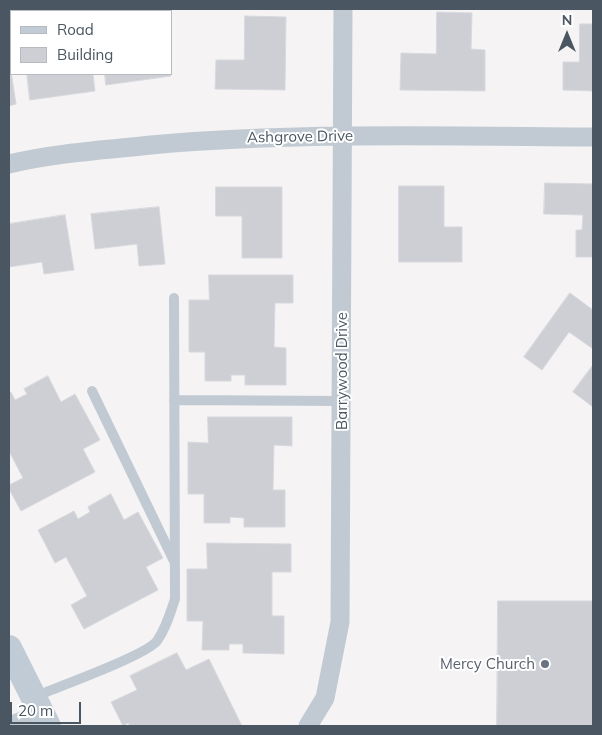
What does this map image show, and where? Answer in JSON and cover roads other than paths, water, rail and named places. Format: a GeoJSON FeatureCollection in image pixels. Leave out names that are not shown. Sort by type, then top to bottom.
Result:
{"type":"FeatureCollection","features":[{"type":"Feature","properties":{"kind":"street","name":"Barrywood Drive"},"geometry":{"type":"LineString","coordinates":[[308,726],[325,698],[340,622],[343,9]]}},
{"type":"Feature","properties":{"kind":"street","name":"Ashgrove Drive"},"geometry":{"type":"LineString","coordinates":[[9,164],[50,154],[222,139],[342,136],[593,137]]}},
{"type":"Feature","properties":{"kind":"street"},"geometry":{"type":"LineString","coordinates":[[9,648],[41,712],[9,726]]}},
{"type":"Feature","properties":{"kind":"lane"},"geometry":{"type":"LineString","coordinates":[[41,712],[156,643],[167,623],[175,599],[174,298]]}},
{"type":"Feature","properties":{"kind":"lane"},"geometry":{"type":"LineString","coordinates":[[92,390],[175,564]]}},
{"type":"Feature","properties":{"kind":"lane"},"geometry":{"type":"LineString","coordinates":[[174,400],[342,401]]}},
{"type":"Feature","properties":{"kind":"place","name":"Mercy Church"},"geometry":{"type":"Point","coordinates":[545,664]}}]}
